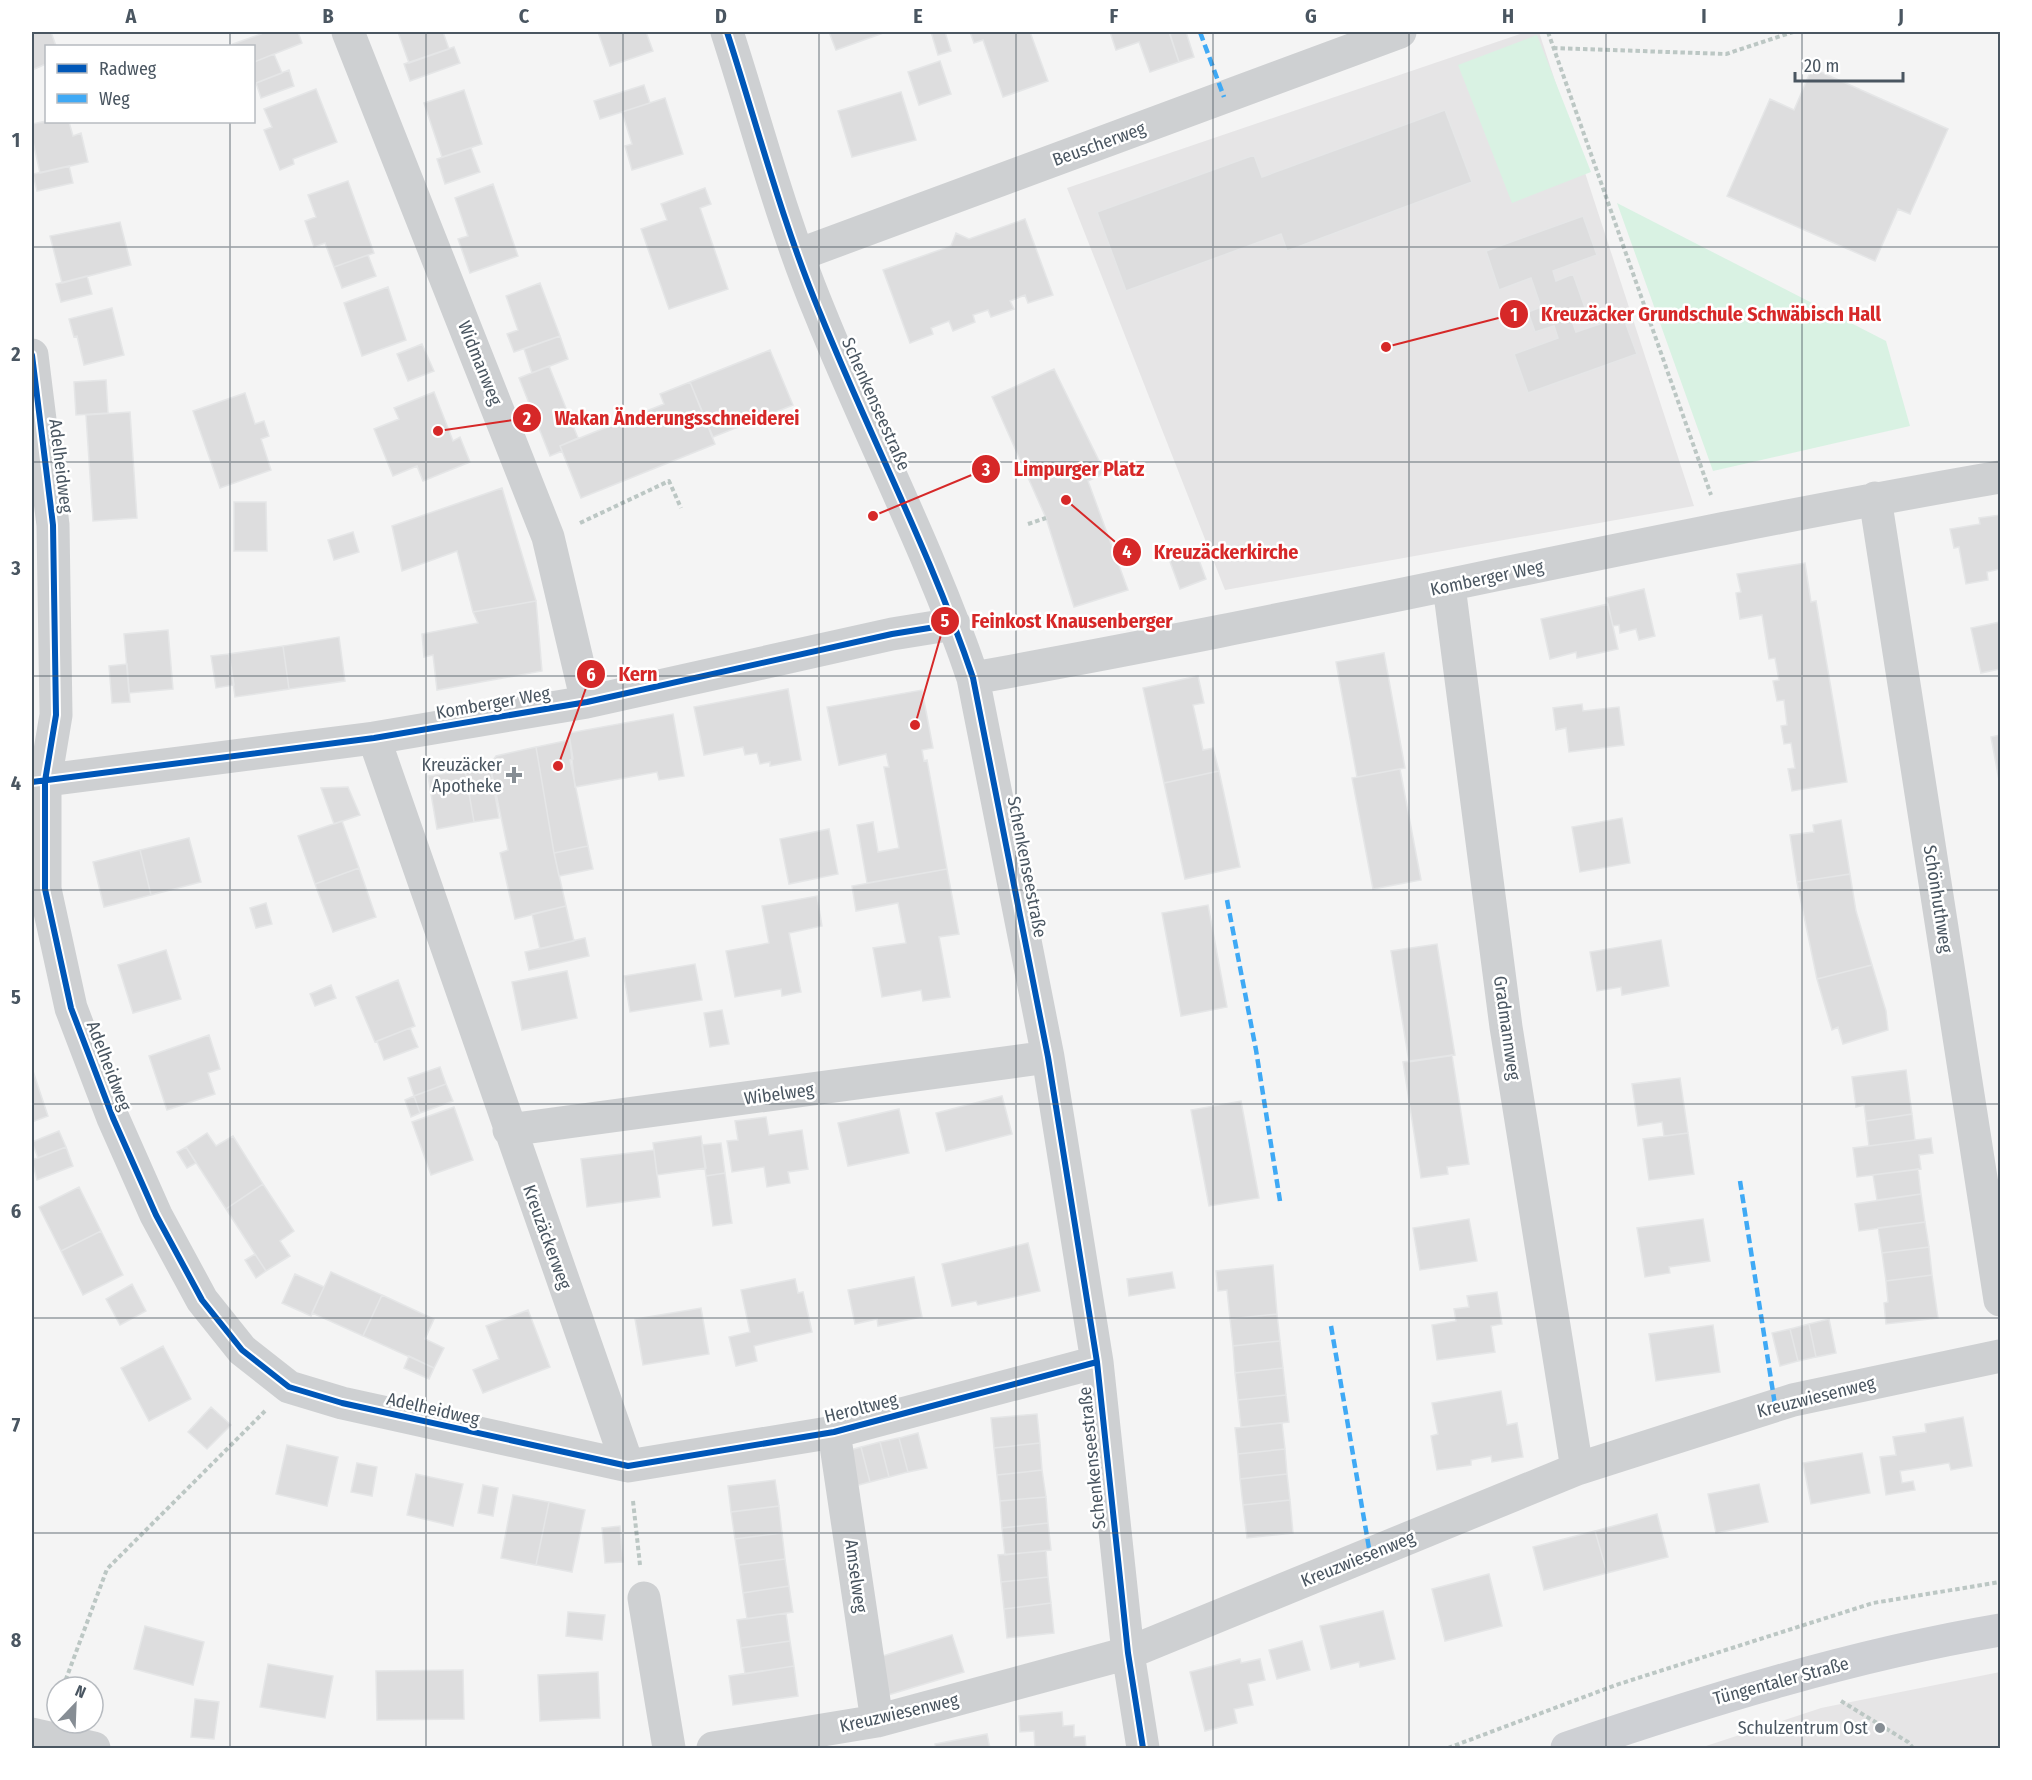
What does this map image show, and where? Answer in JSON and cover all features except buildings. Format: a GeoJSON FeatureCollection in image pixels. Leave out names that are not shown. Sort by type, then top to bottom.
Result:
{"type":"FeatureCollection","features":[{"type":"Feature","properties":{"kind":"street","name":"Widmanweg"},"geometry":{"type":"LineString","coordinates":[[348,32],[548,537],[587,702]]}},
{"type":"Feature","properties":{"kind":"street","name":"Schenkenseestraße"},"geometry":{"type":"LineString","coordinates":[[727,32],[798,255],[819,312],[954,624],[973,678],[1048,1057],[1096,1362],[1128,1653],[1143,1749]]}},
{"type":"Feature","properties":{"kind":"street","name":"Beuscherweg"},"geometry":{"type":"LineString","coordinates":[[798,255],[1400,32]]}},
{"type":"Feature","properties":{"kind":"street","name":"Adelheidweg"},"geometry":{"type":"LineString","coordinates":[[32,355],[53,525],[56,715],[38,782],[45,889],[71,1008],[113,1118],[156,1215],[202,1300],[242,1350],[289,1387],[425,1423],[628,1466]]}},
{"type":"Feature","properties":{"kind":"street","name":"Komberger Weg"},"geometry":{"type":"LineString","coordinates":[[973,678],[1449,586],[1875,498],[2001,477]]}},
{"type":"Feature","properties":{"kind":"street","name":"Schönhuthweg"},"geometry":{"type":"LineString","coordinates":[[1875,498],[2001,1300]]}},
{"type":"Feature","properties":{"kind":"street","name":"Gradmannweg"},"geometry":{"type":"LineString","coordinates":[[1449,586],[1506,1027],[1577,1468]]}},
{"type":"Feature","properties":{"kind":"street","name":"Komberger Weg"},"geometry":{"type":"LineString","coordinates":[[38,782],[374,738],[587,702],[892,634],[954,624]]}},
{"type":"Feature","properties":{"kind":"street","name":"Kreuzäckerweg"},"geometry":{"type":"LineString","coordinates":[[374,738],[509,1131],[628,1466]]}},
{"type":"Feature","properties":{"kind":"street","name":"Wibelweg"},"geometry":{"type":"LineString","coordinates":[[509,1131],[1048,1057]]}},
{"type":"Feature","properties":{"kind":"street","name":"Kreuzwiesenweg"},"geometry":{"type":"LineString","coordinates":[[713,1749],[877,1721],[1128,1653],[1577,1468],[1793,1400],[2001,1356]]}},
{"type":"Feature","properties":{"kind":"street","name":"Heroltweg"},"geometry":{"type":"LineString","coordinates":[[628,1466],[834,1432],[1096,1362]]}},
{"type":"Feature","properties":{"kind":"street","name":"Amselweg"},"geometry":{"type":"LineString","coordinates":[[834,1432],[877,1721]]}},
{"type":"Feature","properties":{"kind":"street"},"geometry":{"type":"LineString","coordinates":[[644,1598],[669,1749]]}},
{"type":"Feature","properties":{"kind":"street","name":"Tüngentaler Straße"},"geometry":{"type":"LineString","coordinates":[[1567,1749],[1706,1701],[1841,1665],[2001,1630]]}},
{"type":"Feature","properties":{"kind":"street"},"geometry":{"type":"LineString","coordinates":[[32,1734],[94,1749]]}},
{"type":"Feature","properties":{"kind":"path"},"geometry":{"type":"LineString","coordinates":[[1548,32],[1723,529]]}},
{"type":"Feature","properties":{"kind":"path"},"geometry":{"type":"LineString","coordinates":[[1553,48],[1726,54],[1792,32]]}},
{"type":"Feature","properties":{"kind":"path"},"geometry":{"type":"LineString","coordinates":[[548,537],[669,481],[681,508]]}},
{"type":"Feature","properties":{"kind":"path"},"geometry":{"type":"LineString","coordinates":[[1028,524],[1046,518]]}},
{"type":"Feature","properties":{"kind":"path"},"geometry":{"type":"LineString","coordinates":[[67,1675],[107,1569],[289,1387]]}},
{"type":"Feature","properties":{"kind":"path"},"geometry":{"type":"LineString","coordinates":[[628,1466],[644,1598]]}},
{"type":"Feature","properties":{"kind":"path"},"geometry":{"type":"LineString","coordinates":[[1448,1749],[1616,1685],[1873,1603],[2001,1582]]}},
{"type":"Feature","properties":{"kind":"path"},"geometry":{"type":"LineString","coordinates":[[1840,1700],[1908,1742],[1913,1749]]}},
{"type":"Feature","properties":{"kind":"shaded area"},"geometry":{"type":"Polygon","coordinates":[[[1526,32],[1539,32],[1694,506],[1225,590],[1067,188],[1526,32]]]}},
{"type":"Feature","properties":{"kind":"shaded area","name":"Schulzentrum Ost"},"geometry":{"type":"Polygon","coordinates":[[[2000,1672],[2000,1748],[1700,1748],[1821,1708],[2000,1672]]]}},
{"type":"Feature","properties":{"kind":"green space"},"geometry":{"type":"Polygon","coordinates":[[[1537,35],[1591,172],[1512,203],[1458,65],[1537,35]]]}},
{"type":"Feature","properties":{"kind":"green space"},"geometry":{"type":"Polygon","coordinates":[[[1617,203],[1886,341],[1910,426],[1713,471],[1617,203]]]}},
{"type":"Feature","properties":{"kind":"marked path"},"geometry":{"type":"LineString","coordinates":[[1200,32],[1224,97]]}},
{"type":"Feature","properties":{"kind":"marked path"},"geometry":{"type":"LineString","coordinates":[[1227,900],[1256,1050],[1280,1201]]}},
{"type":"Feature","properties":{"kind":"marked path"},"geometry":{"type":"LineString","coordinates":[[1740,1181],[1775,1405]]}},
{"type":"Feature","properties":{"kind":"marked path"},"geometry":{"type":"LineString","coordinates":[[1331,1326],[1370,1554]]}},
{"type":"Feature","properties":{"kind":"cycle path"},"geometry":{"type":"LineString","coordinates":[[727,32],[806,279],[938,585],[973,678],[1048,1057],[1097,1362],[1128,1653],[1143,1748]]}},
{"type":"Feature","properties":{"kind":"cycle path"},"geometry":{"type":"LineString","coordinates":[[32,355],[53,525],[56,715],[45,781],[45,889],[71,1008],[113,1118],[156,1215],[202,1300],[242,1350],[289,1387],[342,1403],[628,1466],[834,1432],[1097,1362]]}},
{"type":"Feature","properties":{"kind":"cycle path"},"geometry":{"type":"LineString","coordinates":[[32,782],[374,738],[587,702],[892,634],[954,624]]}},
{"type":"Feature","properties":{"kind":"place","name":"Kreuzäcker Grundschule Schwäbisch Hall"},"geometry":{"type":"Point","coordinates":[1386,347]}},
{"type":"Feature","properties":{"kind":"place","name":"Wakan Änderungsschneiderei"},"geometry":{"type":"Point","coordinates":[438,431]}},
{"type":"Feature","properties":{"kind":"place","name":"Kreuzäckerkirche"},"geometry":{"type":"Point","coordinates":[1066,500]}},
{"type":"Feature","properties":{"kind":"place","name":"Limpurger Platz"},"geometry":{"type":"Point","coordinates":[873,516]}},
{"type":"Feature","properties":{"kind":"place","name":"Feinkost Knausenberger"},"geometry":{"type":"Point","coordinates":[915,725]}},
{"type":"Feature","properties":{"kind":"place","name":"Kern"},"geometry":{"type":"Point","coordinates":[558,766]}},
{"type":"Feature","properties":{"kind":"place","name":"Kreuzäcker Apotheke"},"geometry":{"type":"Point","coordinates":[514,775]}},
{"type":"Feature","properties":{"kind":"place","name":"Schulzentrum Ost"},"geometry":{"type":"Point","coordinates":[1880,1728]}}]}
